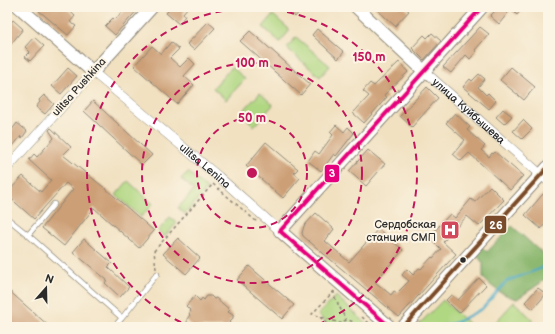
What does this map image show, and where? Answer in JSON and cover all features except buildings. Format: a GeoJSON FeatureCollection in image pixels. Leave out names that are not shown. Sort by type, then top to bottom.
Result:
{"type":"FeatureCollection","features":[{"type":"Feature","properties":{"kind":"street","name":"ulitsa Lenina"},"geometry":{"type":"LineString","coordinates":[[19,7],[93,72],[219,177],[390,327]]}},
{"type":"Feature","properties":{"kind":"street","name":"ulitsa Pushkina"},"geometry":{"type":"LineString","coordinates":[[7,168],[152,7]]}},
{"type":"Feature","properties":{"kind":"street","name":"улица Куйбышева"},"geometry":{"type":"LineString","coordinates":[[356,7],[424,71],[546,174]]}},
{"type":"Feature","properties":{"kind":"street"},"geometry":{"type":"LineString","coordinates":[[280,231],[482,7]]}},
{"type":"Feature","properties":{"kind":"street"},"geometry":{"type":"LineString","coordinates":[[403,327],[546,174]]}},
{"type":"Feature","properties":{"kind":"lane"},"geometry":{"type":"LineString","coordinates":[[28,235],[54,204]]}},
{"type":"Feature","properties":{"kind":"lane"},"geometry":{"type":"LineString","coordinates":[[7,218],[122,318]]}},
{"type":"Feature","properties":{"kind":"lane"},"geometry":{"type":"LineString","coordinates":[[114,327],[157,274]]}},
{"type":"Feature","properties":{"kind":"path"},"geometry":{"type":"LineString","coordinates":[[157,274],[154,251],[219,177]]}},
{"type":"Feature","properties":{"kind":"path"},"geometry":{"type":"LineString","coordinates":[[334,291],[334,296],[346,320],[343,326],[312,314],[334,291]]}},
{"type":"Feature","properties":{"kind":"path"},"geometry":{"type":"LineString","coordinates":[[319,317],[330,327]]}},
{"type":"Feature","properties":{"kind":"path"},"geometry":{"type":"LineString","coordinates":[[346,320],[352,320],[356,327]]}},
{"type":"Feature","properties":{"kind":"green space"},"geometry":{"type":"Polygon","coordinates":[[[273,15],[290,30],[280,42],[263,27],[273,15]]]}},
{"type":"Feature","properties":{"kind":"green space"},"geometry":{"type":"Polygon","coordinates":[[[296,37],[330,66],[320,77],[287,48],[296,37]]]}},
{"type":"Feature","properties":{"kind":"green space"},"geometry":{"type":"Polygon","coordinates":[[[232,67],[245,79],[226,100],[213,88],[232,67]]]}},
{"type":"Feature","properties":{"kind":"green space"},"geometry":{"type":"Polygon","coordinates":[[[260,93],[273,105],[254,126],[241,113],[260,93]]]}},
{"type":"Feature","properties":{"kind":"green space"},"geometry":{"type":"Polygon","coordinates":[[[188,172],[207,189],[185,214],[178,208],[194,190],[181,179],[188,172]]]}},
{"type":"Feature","properties":{"kind":"green space"},"geometry":{"type":"Polygon","coordinates":[[[128,181],[153,204],[141,217],[116,195],[128,181]]]}},
{"type":"Feature","properties":{"kind":"green space"},"geometry":{"type":"Polygon","coordinates":[[[170,217],[177,223],[164,237],[158,231],[170,217]]]}},
{"type":"Feature","properties":{"kind":"green space"},"geometry":{"type":"Polygon","coordinates":[[[512,226],[544,255],[548,253],[548,275],[542,282],[517,299],[498,291],[483,278],[483,263],[476,254],[482,247],[487,252],[512,226]]]}},
{"type":"Feature","properties":{"kind":"green space"},"geometry":{"type":"Polygon","coordinates":[[[336,296],[370,327],[331,327],[318,315],[336,296]]]}},
{"type":"Feature","properties":{"kind":"green space"},"geometry":{"type":"Polygon","coordinates":[[[443,300],[472,327],[416,327],[443,300]]]}},
{"type":"Feature","properties":{"kind":"green space"},"geometry":{"type":"Polygon","coordinates":[[[514,302],[533,320],[526,327],[491,327],[514,302]]]}},
{"type":"Feature","properties":{"kind":"waterway"},"geometry":{"type":"LineString","coordinates":[[438,327],[457,322],[482,309],[507,281],[540,269],[548,262]]}},
{"type":"Feature","properties":{"kind":"transit line","name":"3"},"geometry":{"type":"LineString","coordinates":[[390,327],[280,231],[482,7]]}},
{"type":"Feature","properties":{"kind":"transit line","name":"26"},"geometry":{"type":"LineString","coordinates":[[403,327],[548,167]]}},
{"type":"Feature","properties":{"kind":"place","name":"Сердобская станция СМП"},"geometry":{"type":"Point","coordinates":[450,230]}}]}
